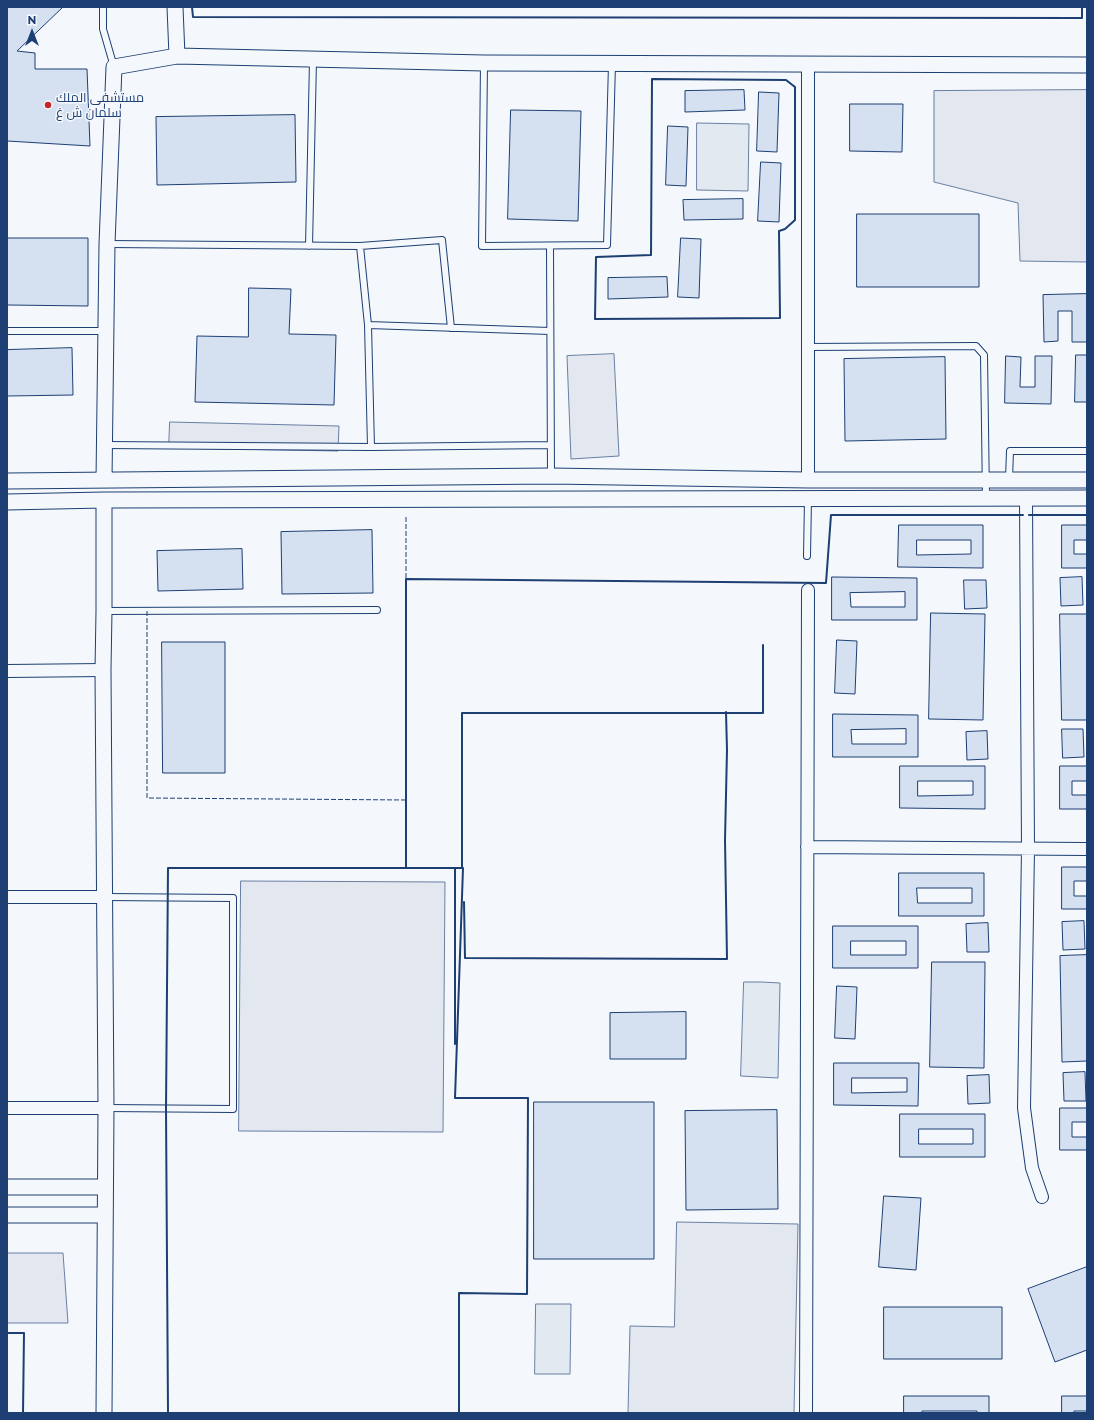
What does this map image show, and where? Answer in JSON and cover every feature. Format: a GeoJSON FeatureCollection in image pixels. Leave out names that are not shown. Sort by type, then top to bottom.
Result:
{"type":"FeatureCollection","features":[{"type":"Feature","properties":{"kind":"street"},"geometry":{"type":"LineString","coordinates":[[175,7],[177,56]]}},
{"type":"Feature","properties":{"kind":"street"},"geometry":{"type":"LineString","coordinates":[[104,480],[107,244],[114,67],[177,56],[484,63],[1087,65]]}},
{"type":"Feature","properties":{"kind":"street"},"geometry":{"type":"LineString","coordinates":[[808,65],[808,480]]}},
{"type":"Feature","properties":{"kind":"street"},"geometry":{"type":"LineString","coordinates":[[551,476],[551,500]]}},
{"type":"Feature","properties":{"kind":"street"},"geometry":{"type":"LineString","coordinates":[[7,481],[551,476],[808,480],[1087,480]]}},
{"type":"Feature","properties":{"kind":"street"},"geometry":{"type":"LineString","coordinates":[[583,500],[584,477]]}},
{"type":"Feature","properties":{"kind":"street"},"geometry":{"type":"LineString","coordinates":[[1026,498],[1028,848],[1024,1108],[1032,1168],[1042,1197]]}},
{"type":"Feature","properties":{"kind":"street"},"geometry":{"type":"LineString","coordinates":[[7,502],[104,500],[1087,498]]}},
{"type":"Feature","properties":{"kind":"street"},"geometry":{"type":"LineString","coordinates":[[104,500],[103,670],[106,1108],[104,1187],[104,1413]]}},
{"type":"Feature","properties":{"kind":"street"},"geometry":{"type":"LineString","coordinates":[[806,1413],[808,590]]}},
{"type":"Feature","properties":{"kind":"street"},"geometry":{"type":"LineString","coordinates":[[7,672],[103,670]]}},
{"type":"Feature","properties":{"kind":"street"},"geometry":{"type":"LineString","coordinates":[[807,847],[1087,849]]}},
{"type":"Feature","properties":{"kind":"street"},"geometry":{"type":"LineString","coordinates":[[7,897],[104,897]]}},
{"type":"Feature","properties":{"kind":"street"},"geometry":{"type":"LineString","coordinates":[[7,1108],[106,1108]]}},
{"type":"Feature","properties":{"kind":"street"},"geometry":{"type":"LineString","coordinates":[[7,1187],[104,1187]]}},
{"type":"Feature","properties":{"kind":"street"},"geometry":{"type":"LineString","coordinates":[[7,1215],[104,1215]]}},
{"type":"Feature","properties":{"kind":"lane"},"geometry":{"type":"LineString","coordinates":[[103,7],[103,29],[114,67]]}},
{"type":"Feature","properties":{"kind":"lane"},"geometry":{"type":"LineString","coordinates":[[309,246],[313,59]]}},
{"type":"Feature","properties":{"kind":"lane"},"geometry":{"type":"LineString","coordinates":[[484,63],[482,246],[607,245],[612,63]]}},
{"type":"Feature","properties":{"kind":"lane"},"geometry":{"type":"LineString","coordinates":[[107,244],[360,246],[442,240],[451,328]]}},
{"type":"Feature","properties":{"kind":"lane"},"geometry":{"type":"LineString","coordinates":[[360,246],[368,325],[371,446]]}},
{"type":"Feature","properties":{"kind":"lane"},"geometry":{"type":"LineString","coordinates":[[550,246],[551,476]]}},
{"type":"Feature","properties":{"kind":"lane"},"geometry":{"type":"LineString","coordinates":[[368,325],[550,331]]}},
{"type":"Feature","properties":{"kind":"lane"},"geometry":{"type":"LineString","coordinates":[[7,331],[106,332]]}},
{"type":"Feature","properties":{"kind":"lane"},"geometry":{"type":"LineString","coordinates":[[808,347],[976,346],[984,354],[986,498]]}},
{"type":"Feature","properties":{"kind":"lane"},"geometry":{"type":"LineString","coordinates":[[105,444],[371,446],[551,444]]}},
{"type":"Feature","properties":{"kind":"lane"},"geometry":{"type":"LineString","coordinates":[[1009,481],[1010,451],[1087,451]]}},
{"type":"Feature","properties":{"kind":"lane"},"geometry":{"type":"LineString","coordinates":[[808,499],[808,556]]}},
{"type":"Feature","properties":{"kind":"lane"},"geometry":{"type":"LineString","coordinates":[[104,611],[377,610]]}},
{"type":"Feature","properties":{"kind":"lane"},"geometry":{"type":"LineString","coordinates":[[104,897],[233,898],[232,1109],[106,1108]]}},
{"type":"Feature","properties":{"kind":"shaded area"},"geometry":{"type":"Polygon","coordinates":[[[1087,90],[1087,262],[1020,261],[1018,203],[934,182],[934,91],[1087,90]]]}},
{"type":"Feature","properties":{"kind":"shaded area"},"geometry":{"type":"Polygon","coordinates":[[[697,123],[749,124],[748,191],[697,190],[697,123]]]}},
{"type":"Feature","properties":{"kind":"shaded area"},"geometry":{"type":"Polygon","coordinates":[[[614,354],[619,456],[571,459],[567,356],[614,354]]]}},
{"type":"Feature","properties":{"kind":"shaded area"},"geometry":{"type":"Polygon","coordinates":[[[170,422],[339,426],[338,451],[169,448],[170,422]]]}},
{"type":"Feature","properties":{"kind":"shaded area"},"geometry":{"type":"Polygon","coordinates":[[[241,881],[445,882],[443,1132],[239,1131],[241,881]]]}},
{"type":"Feature","properties":{"kind":"shaded area"},"geometry":{"type":"Polygon","coordinates":[[[744,982],[780,983],[778,1078],[741,1076],[744,982]]]}},
{"type":"Feature","properties":{"kind":"shaded area"},"geometry":{"type":"Polygon","coordinates":[[[677,1222],[798,1224],[794,1413],[628,1413],[630,1326],[674,1327],[677,1222]]]}},
{"type":"Feature","properties":{"kind":"shaded area"},"geometry":{"type":"Polygon","coordinates":[[[7,1253],[63,1253],[68,1323],[7,1323],[7,1253]]]}},
{"type":"Feature","properties":{"kind":"shaded area"},"geometry":{"type":"Polygon","coordinates":[[[536,1304],[571,1304],[570,1374],[535,1374],[536,1304]]]}},
{"type":"Feature","properties":{"kind":"building","name":"مستشفى الملك سلمان ش غ"},"geometry":{"type":"Polygon","coordinates":[[[7,7],[63,7],[17,51],[35,53],[35,69],[87,69],[90,146],[7,141],[7,7]]]}},
{"type":"Feature","properties":{"kind":"building"},"geometry":{"type":"Polygon","coordinates":[[[744,90],[745,110],[685,112],[685,91],[744,90]]]}},
{"type":"Feature","properties":{"kind":"building"},"geometry":{"type":"Polygon","coordinates":[[[759,92],[779,93],[777,152],[757,151],[759,92]]]}},
{"type":"Feature","properties":{"kind":"building"},"geometry":{"type":"Polygon","coordinates":[[[850,104],[903,104],[902,152],[850,151],[850,104]]]}},
{"type":"Feature","properties":{"kind":"building"},"geometry":{"type":"Polygon","coordinates":[[[511,110],[581,111],[578,221],[508,219],[511,110]]]}},
{"type":"Feature","properties":{"kind":"building"},"geometry":{"type":"Polygon","coordinates":[[[295,115],[296,182],[157,185],[156,117],[295,115]]]}},
{"type":"Feature","properties":{"kind":"building"},"geometry":{"type":"Polygon","coordinates":[[[668,126],[688,127],[686,186],[666,185],[668,126]]]}},
{"type":"Feature","properties":{"kind":"building"},"geometry":{"type":"Polygon","coordinates":[[[761,162],[781,163],[779,222],[758,221],[761,162]]]}},
{"type":"Feature","properties":{"kind":"building"},"geometry":{"type":"Polygon","coordinates":[[[743,199],[743,219],[684,220],[683,200],[743,199]]]}},
{"type":"Feature","properties":{"kind":"building"},"geometry":{"type":"Polygon","coordinates":[[[857,214],[979,214],[979,287],[857,287],[857,214]]]}},
{"type":"Feature","properties":{"kind":"building"},"geometry":{"type":"Polygon","coordinates":[[[7,238],[88,238],[88,306],[7,305],[7,238]]]}},
{"type":"Feature","properties":{"kind":"building"},"geometry":{"type":"Polygon","coordinates":[[[681,238],[701,239],[699,298],[678,297],[681,238]]]}},
{"type":"Feature","properties":{"kind":"building"},"geometry":{"type":"Polygon","coordinates":[[[667,277],[668,297],[608,299],[608,278],[667,277]]]}},
{"type":"Feature","properties":{"kind":"building"},"geometry":{"type":"Polygon","coordinates":[[[249,288],[291,289],[289,334],[336,335],[334,405],[195,402],[197,336],[248,337],[249,288]]]}},
{"type":"Feature","properties":{"kind":"building"},"geometry":{"type":"Polygon","coordinates":[[[1087,294],[1087,342],[1072,342],[1072,311],[1058,311],[1058,341],[1044,342],[1043,295],[1087,294]]]}},
{"type":"Feature","properties":{"kind":"building"},"geometry":{"type":"Polygon","coordinates":[[[72,348],[73,395],[7,396],[7,350],[72,348]]]}},
{"type":"Feature","properties":{"kind":"building"},"geometry":{"type":"Polygon","coordinates":[[[1076,355],[1087,355],[1087,402],[1075,402],[1076,355]]]}},
{"type":"Feature","properties":{"kind":"building"},"geometry":{"type":"Polygon","coordinates":[[[1006,356],[1021,357],[1020,387],[1035,387],[1035,356],[1052,356],[1051,404],[1005,403],[1006,356]]]}},
{"type":"Feature","properties":{"kind":"building"},"geometry":{"type":"Polygon","coordinates":[[[945,357],[946,439],[845,441],[844,359],[945,357]]]}},
{"type":"Feature","properties":{"kind":"building"},"geometry":{"type":"Polygon","coordinates":[[[899,525],[983,525],[983,568],[898,567],[899,525]],[[917,540],[917,555],[971,554],[971,540],[917,540]]]}},
{"type":"Feature","properties":{"kind":"building"},"geometry":{"type":"Polygon","coordinates":[[[1062,525],[1087,525],[1087,540],[1074,540],[1074,554],[1087,554],[1087,568],[1062,568],[1062,525]]]}},
{"type":"Feature","properties":{"kind":"building"},"geometry":{"type":"Polygon","coordinates":[[[372,530],[373,593],[282,594],[281,532],[372,530]]]}},
{"type":"Feature","properties":{"kind":"building"},"geometry":{"type":"Polygon","coordinates":[[[242,549],[243,589],[158,591],[157,551],[242,549]]]}},
{"type":"Feature","properties":{"kind":"building"},"geometry":{"type":"Polygon","coordinates":[[[832,577],[917,578],[917,620],[832,620],[832,577]],[[905,592],[850,593],[851,607],[905,607],[905,592]]]}},
{"type":"Feature","properties":{"kind":"building"},"geometry":{"type":"Polygon","coordinates":[[[1082,577],[1083,605],[1061,606],[1060,578],[1082,577]]]}},
{"type":"Feature","properties":{"kind":"building"},"geometry":{"type":"Polygon","coordinates":[[[964,580],[986,580],[987,608],[965,609],[964,580]]]}},
{"type":"Feature","properties":{"kind":"building"},"geometry":{"type":"Polygon","coordinates":[[[931,613],[985,614],[983,720],[929,719],[931,613]]]}},
{"type":"Feature","properties":{"kind":"building"},"geometry":{"type":"Polygon","coordinates":[[[1060,614],[1087,614],[1087,720],[1062,720],[1060,614]]]}},
{"type":"Feature","properties":{"kind":"building"},"geometry":{"type":"Polygon","coordinates":[[[837,640],[857,641],[855,694],[835,693],[837,640]]]}},
{"type":"Feature","properties":{"kind":"building"},"geometry":{"type":"Polygon","coordinates":[[[162,642],[225,642],[225,773],[163,773],[162,642]]]}},
{"type":"Feature","properties":{"kind":"building"},"geometry":{"type":"Polygon","coordinates":[[[833,714],[918,715],[918,757],[833,757],[833,714]],[[906,729],[851,730],[852,744],[906,744],[906,729]]]}},
{"type":"Feature","properties":{"kind":"building"},"geometry":{"type":"Polygon","coordinates":[[[1062,729],[1083,729],[1084,757],[1063,758],[1062,729]]]}},
{"type":"Feature","properties":{"kind":"building"},"geometry":{"type":"Polygon","coordinates":[[[987,731],[988,759],[967,760],[966,732],[987,731]]]}},
{"type":"Feature","properties":{"kind":"building"},"geometry":{"type":"Polygon","coordinates":[[[900,766],[985,766],[985,809],[900,808],[900,766]],[[918,781],[918,796],[973,795],[973,781],[918,781]]]}},
{"type":"Feature","properties":{"kind":"building"},"geometry":{"type":"Polygon","coordinates":[[[1060,766],[1087,766],[1087,781],[1072,781],[1072,795],[1087,795],[1087,809],[1060,809],[1060,766]]]}},
{"type":"Feature","properties":{"kind":"building"},"geometry":{"type":"Polygon","coordinates":[[[1062,867],[1087,867],[1087,881],[1074,881],[1074,896],[1087,896],[1087,909],[1062,909],[1062,867]]]}},
{"type":"Feature","properties":{"kind":"building"},"geometry":{"type":"Polygon","coordinates":[[[899,873],[984,873],[984,916],[899,916],[899,873]],[[917,888],[918,903],[972,903],[972,888],[917,888]]]}},
{"type":"Feature","properties":{"kind":"building"},"geometry":{"type":"Polygon","coordinates":[[[1084,921],[1085,949],[1063,950],[1062,922],[1084,921]]]}},
{"type":"Feature","properties":{"kind":"building"},"geometry":{"type":"Polygon","coordinates":[[[988,923],[989,952],[967,952],[966,924],[988,923]]]}},
{"type":"Feature","properties":{"kind":"building"},"geometry":{"type":"Polygon","coordinates":[[[833,926],[918,926],[918,968],[833,968],[833,926]],[[851,941],[851,955],[906,955],[906,941],[851,941]]]}},
{"type":"Feature","properties":{"kind":"building"},"geometry":{"type":"Polygon","coordinates":[[[1087,955],[1087,1061],[1062,1062],[1060,956],[1087,955]]]}},
{"type":"Feature","properties":{"kind":"building"},"geometry":{"type":"Polygon","coordinates":[[[932,962],[985,962],[984,1068],[930,1067],[932,962]]]}},
{"type":"Feature","properties":{"kind":"building"},"geometry":{"type":"Polygon","coordinates":[[[837,986],[857,987],[855,1039],[835,1038],[837,986]]]}},
{"type":"Feature","properties":{"kind":"building"},"geometry":{"type":"Polygon","coordinates":[[[686,1012],[686,1059],[610,1059],[610,1013],[686,1012]]]}},
{"type":"Feature","properties":{"kind":"building"},"geometry":{"type":"Polygon","coordinates":[[[834,1063],[919,1063],[918,1106],[834,1105],[834,1063]],[[852,1078],[852,1093],[907,1092],[907,1078],[852,1078]]]}},
{"type":"Feature","properties":{"kind":"building"},"geometry":{"type":"Polygon","coordinates":[[[1085,1072],[1086,1101],[1064,1101],[1063,1073],[1085,1072]]]}},
{"type":"Feature","properties":{"kind":"building"},"geometry":{"type":"Polygon","coordinates":[[[989,1075],[990,1103],[968,1104],[967,1076],[989,1075]]]}},
{"type":"Feature","properties":{"kind":"building"},"geometry":{"type":"Polygon","coordinates":[[[534,1102],[654,1102],[654,1259],[534,1259],[534,1102]]]}},
{"type":"Feature","properties":{"kind":"building"},"geometry":{"type":"Polygon","coordinates":[[[1060,1108],[1087,1108],[1087,1122],[1072,1122],[1072,1137],[1087,1137],[1087,1150],[1060,1150],[1060,1108]]]}},
{"type":"Feature","properties":{"kind":"building"},"geometry":{"type":"Polygon","coordinates":[[[777,1110],[778,1209],[686,1210],[685,1111],[777,1110]]]}},
{"type":"Feature","properties":{"kind":"building"},"geometry":{"type":"Polygon","coordinates":[[[900,1114],[985,1114],[985,1157],[900,1157],[900,1114]],[[919,1129],[919,1144],[973,1144],[973,1129],[919,1129]]]}},
{"type":"Feature","properties":{"kind":"building"},"geometry":{"type":"Polygon","coordinates":[[[884,1196],[921,1198],[916,1270],[879,1267],[884,1196]]]}},
{"type":"Feature","properties":{"kind":"building"},"geometry":{"type":"Polygon","coordinates":[[[1087,1267],[1087,1350],[1055,1362],[1028,1289],[1087,1267]]]}},
{"type":"Feature","properties":{"kind":"building"},"geometry":{"type":"Polygon","coordinates":[[[884,1307],[1002,1307],[1002,1359],[884,1359],[884,1307]]]}},
{"type":"Feature","properties":{"kind":"building"},"geometry":{"type":"Polygon","coordinates":[[[904,1396],[989,1396],[989,1413],[977,1413],[977,1411],[922,1411],[922,1413],[904,1413],[904,1396]]]}},
{"type":"Feature","properties":{"kind":"building"},"geometry":{"type":"Polygon","coordinates":[[[1062,1396],[1087,1396],[1087,1411],[1062,1413],[1062,1396]]]}},
{"type":"Feature","properties":{"kind":"fence"},"geometry":{"type":"LineString","coordinates":[[406,517],[406,579]]}},
{"type":"Feature","properties":{"kind":"fence"},"geometry":{"type":"LineString","coordinates":[[147,611],[147,798],[406,800]]}},
{"type":"Feature","properties":{"kind":"wall"},"geometry":{"type":"LineString","coordinates":[[192,7],[193,17],[1082,18],[1082,7]]}},
{"type":"Feature","properties":{"kind":"wall"},"geometry":{"type":"LineString","coordinates":[[652,79],[786,80],[795,87],[795,220],[785,229],[779,231],[780,318],[595,319],[596,257],[651,255],[652,79]]}},
{"type":"Feature","properties":{"kind":"wall"},"geometry":{"type":"LineString","coordinates":[[459,1413],[459,1293],[527,1294],[528,1098],[455,1098],[463,868],[406,868],[406,579],[826,583],[831,515],[1023,515]]}},
{"type":"Feature","properties":{"kind":"wall"},"geometry":{"type":"LineString","coordinates":[[1029,515],[1087,515]]}},
{"type":"Feature","properties":{"kind":"wall"},"geometry":{"type":"LineString","coordinates":[[462,868],[462,713],[763,713],[763,645]]}},
{"type":"Feature","properties":{"kind":"wall"},"geometry":{"type":"LineString","coordinates":[[464,902],[465,958],[727,959],[725,840],[727,750],[726,712]]}},
{"type":"Feature","properties":{"kind":"wall"},"geometry":{"type":"LineString","coordinates":[[168,1413],[166,1109],[168,868],[407,868]]}},
{"type":"Feature","properties":{"kind":"wall"},"geometry":{"type":"LineString","coordinates":[[455,868],[455,1044]]}},
{"type":"Feature","properties":{"kind":"wall"},"geometry":{"type":"LineString","coordinates":[[7,1333],[24,1333],[23,1413]]}},
{"type":"Feature","properties":{"kind":"place","name":"مستشفى الملك سلمان ش غ"},"geometry":{"type":"Point","coordinates":[48,105]}}]}
